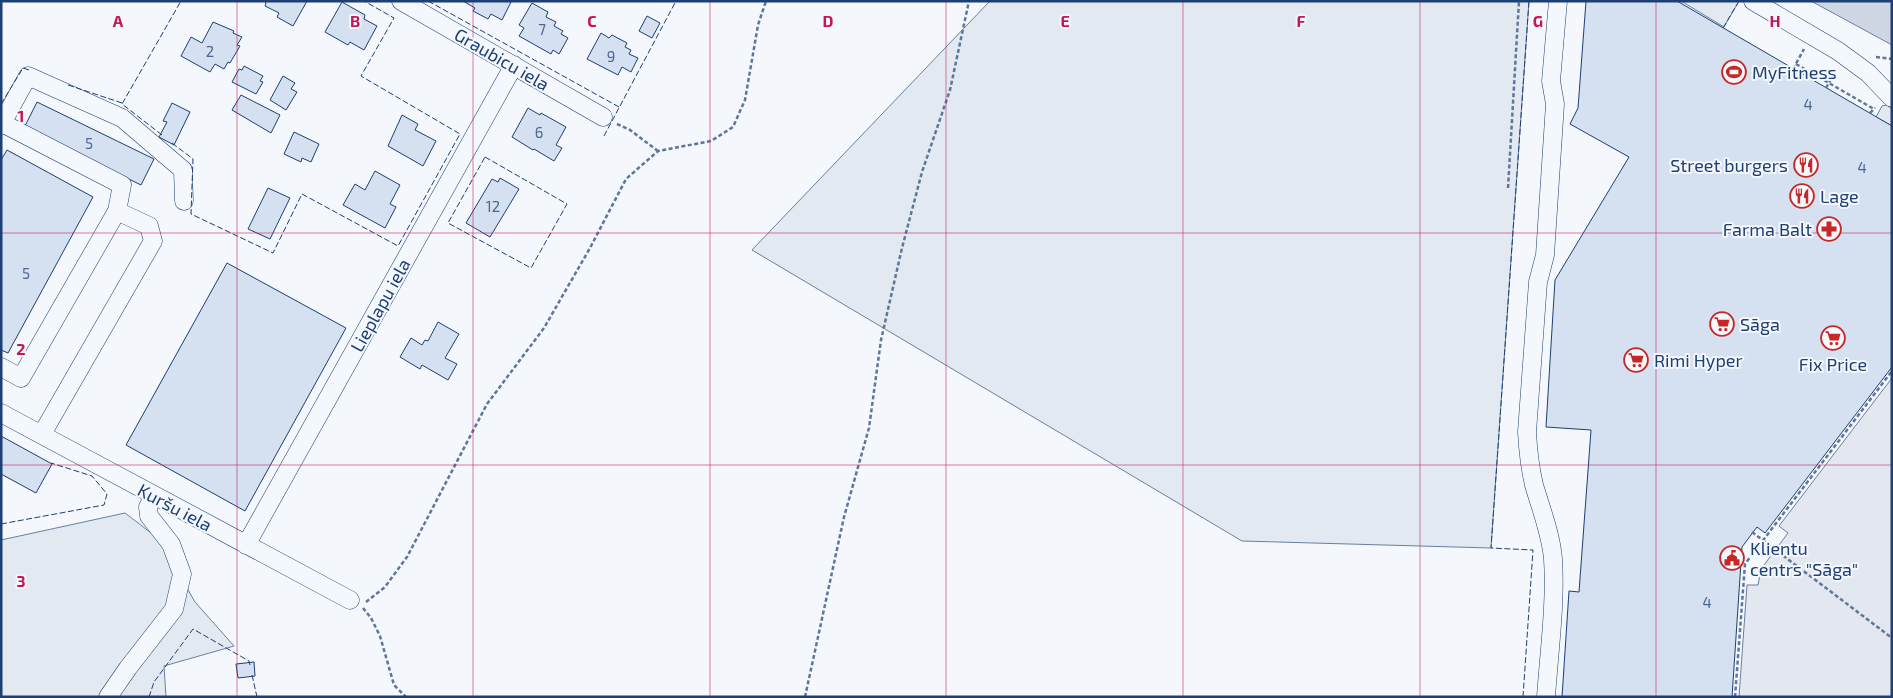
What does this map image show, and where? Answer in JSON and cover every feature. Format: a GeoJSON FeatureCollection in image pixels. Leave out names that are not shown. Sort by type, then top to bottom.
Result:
{"type":"FeatureCollection","features":[{"type":"Feature","properties":{"kind":"street","name":"Graubicu iela"},"geometry":{"type":"LineString","coordinates":[[401,1],[603,116]]}},
{"type":"Feature","properties":{"kind":"street"},"geometry":{"type":"LineString","coordinates":[[1546,697],[1553,558],[1528,454],[1527,432],[1538,282],[1545,255],[1556,104],[1551,81],[1558,1]]}},
{"type":"Feature","properties":{"kind":"street"},"geometry":{"type":"LineString","coordinates":[[1753,1],[1844,55],[1868,73],[1892,98]]}},
{"type":"Feature","properties":{"kind":"street","name":"Lieplapu iela"},"geometry":{"type":"LineString","coordinates":[[246,544],[514,65]]}},
{"type":"Feature","properties":{"kind":"street"},"geometry":{"type":"LineString","coordinates":[[1,367],[21,378],[117,211],[122,185],[2,124],[28,76],[122,118],[183,170],[184,201]]}},
{"type":"Feature","properties":{"kind":"street"},"geometry":{"type":"LineString","coordinates":[[42,434],[153,241],[149,226],[117,211]]}},
{"type":"Feature","properties":{"kind":"street","name":"Kuršu iela"},"geometry":{"type":"LineString","coordinates":[[1,412],[350,600]]}},
{"type":"Feature","properties":{"kind":"street"},"geometry":{"type":"LineString","coordinates":[[108,697],[174,609],[182,574],[171,544],[149,516],[148,507],[154,496]]}},
{"type":"Feature","properties":{"kind":"path"},"geometry":{"type":"LineString","coordinates":[[406,697],[394,686],[380,636],[371,618],[361,605],[385,587],[407,557],[486,404],[544,328],[590,248],[626,179],[658,151],[711,141],[733,127],[745,100],[758,25],[766,1]]}},
{"type":"Feature","properties":{"kind":"path"},"geometry":{"type":"LineString","coordinates":[[805,697],[844,517],[868,428],[882,340],[902,248],[922,172],[950,90],[968,1]]}},
{"type":"Feature","properties":{"kind":"path"},"geometry":{"type":"LineString","coordinates":[[1508,188],[1519,1]]}},
{"type":"Feature","properties":{"kind":"path"},"geometry":{"type":"LineString","coordinates":[[1793,69],[1813,35]]}},
{"type":"Feature","properties":{"kind":"path"},"geometry":{"type":"LineString","coordinates":[[1826,88],[1844,55]]}},
{"type":"Feature","properties":{"kind":"path"},"geometry":{"type":"LineString","coordinates":[[1870,57],[1892,59]]}},
{"type":"Feature","properties":{"kind":"path"},"geometry":{"type":"LineString","coordinates":[[1796,64],[1874,109]]}},
{"type":"Feature","properties":{"kind":"path"},"geometry":{"type":"LineString","coordinates":[[603,116],[630,130],[658,151]]}},
{"type":"Feature","properties":{"kind":"path"},"geometry":{"type":"LineString","coordinates":[[1736,697],[1745,564],[1892,371]]}},
{"type":"Feature","properties":{"kind":"path"},"geometry":{"type":"LineString","coordinates":[[1752,532],[1892,638]]}},
{"type":"Feature","properties":{"kind":"shaded area"},"geometry":{"type":"Polygon","coordinates":[[[990,1],[1529,1],[1491,548],[1242,541],[752,250],[990,1]]]}},
{"type":"Feature","properties":{"kind":"shaded area"},"geometry":{"type":"Polygon","coordinates":[[[1681,1],[1739,1],[1724,27],[1681,1]]]}},
{"type":"Feature","properties":{"kind":"shaded area"},"geometry":{"type":"Polygon","coordinates":[[[1811,1],[1892,1],[1892,45],[1811,1]]]}},
{"type":"Feature","properties":{"kind":"shaded area"},"geometry":{"type":"Polygon","coordinates":[[[1887,105],[1892,109],[1892,126],[1876,117],[1882,106],[1887,105]]]}},
{"type":"Feature","properties":{"kind":"shaded area"},"geometry":{"type":"Polygon","coordinates":[[[1892,378],[1892,697],[1739,697],[1747,585],[1758,585],[1761,569],[1788,533],[1779,526],[1892,378]]]}},
{"type":"Feature","properties":{"kind":"shaded area"},"geometry":{"type":"Polygon","coordinates":[[[125,513],[159,539],[195,602],[234,646],[164,666],[166,697],[1,697],[1,540],[125,513]]]}},
{"type":"Feature","properties":{"kind":"building"},"geometry":{"type":"Polygon","coordinates":[[[264,1],[307,1],[293,26],[277,17],[279,13],[265,6],[266,3],[264,1]]]}},
{"type":"Feature","properties":{"kind":"building"},"geometry":{"type":"Polygon","coordinates":[[[463,1],[511,2],[502,20],[491,14],[488,19],[473,11],[475,8],[463,1]]]}},
{"type":"Feature","properties":{"kind":"building","name":"Sāga"},"geometry":{"type":"Polygon","coordinates":[[[1586,1],[1677,1],[1892,126],[1892,367],[1765,533],[1757,527],[1742,547],[1732,697],[1562,697],[1569,591],[1579,592],[1591,430],[1546,427],[1555,280],[1629,157],[1570,124],[1578,108],[1586,1]]]}},
{"type":"Feature","properties":{"kind":"building"},"geometry":{"type":"Polygon","coordinates":[[[342,2],[365,15],[364,19],[377,26],[364,50],[350,42],[348,45],[325,32],[342,2]]]}},
{"type":"Feature","properties":{"kind":"building"},"geometry":{"type":"Polygon","coordinates":[[[532,3],[548,12],[546,17],[556,22],[554,26],[563,31],[561,34],[568,38],[559,54],[553,50],[551,54],[519,36],[524,28],[519,25],[532,3]]]}},
{"type":"Feature","properties":{"kind":"building"},"geometry":{"type":"Polygon","coordinates":[[[647,16],[660,23],[652,38],[639,31],[647,16]]]}},
{"type":"Feature","properties":{"kind":"building"},"geometry":{"type":"Polygon","coordinates":[[[213,22],[234,31],[233,33],[242,37],[237,45],[240,46],[230,63],[228,62],[224,69],[215,64],[210,72],[181,56],[191,37],[202,43],[213,22]]]}},
{"type":"Feature","properties":{"kind":"building"},"geometry":{"type":"Polygon","coordinates":[[[601,33],[609,38],[612,35],[627,43],[625,47],[631,50],[629,54],[638,58],[631,72],[622,67],[618,75],[587,59],[601,33]]]}},
{"type":"Feature","properties":{"kind":"building"},"geometry":{"type":"Polygon","coordinates":[[[244,66],[263,76],[260,81],[263,82],[256,94],[232,82],[239,69],[242,70],[244,66]]]}},
{"type":"Feature","properties":{"kind":"building"},"geometry":{"type":"Polygon","coordinates":[[[283,76],[295,83],[291,89],[297,92],[286,110],[270,100],[283,76]]]}},
{"type":"Feature","properties":{"kind":"building"},"geometry":{"type":"Polygon","coordinates":[[[241,95],[280,115],[271,133],[232,110],[241,95]]]}},
{"type":"Feature","properties":{"kind":"building"},"geometry":{"type":"Polygon","coordinates":[[[37,102],[154,159],[141,185],[24,128],[37,102]]]}},
{"type":"Feature","properties":{"kind":"building"},"geometry":{"type":"Polygon","coordinates":[[[172,103],[190,112],[174,145],[159,137],[167,122],[163,121],[172,103]]]}},
{"type":"Feature","properties":{"kind":"building"},"geometry":{"type":"Polygon","coordinates":[[[528,108],[566,127],[556,145],[562,148],[554,161],[512,137],[528,108]]]}},
{"type":"Feature","properties":{"kind":"building"},"geometry":{"type":"Polygon","coordinates":[[[402,115],[418,124],[415,130],[436,141],[423,166],[388,146],[402,115]]]}},
{"type":"Feature","properties":{"kind":"building"},"geometry":{"type":"Polygon","coordinates":[[[294,132],[319,144],[311,162],[302,158],[301,162],[284,154],[294,132]]]}},
{"type":"Feature","properties":{"kind":"building"},"geometry":{"type":"Polygon","coordinates":[[[7,150],[93,197],[8,353],[1,350],[1,160],[7,150]]]}},
{"type":"Feature","properties":{"kind":"building"},"geometry":{"type":"Polygon","coordinates":[[[375,171],[400,185],[390,204],[396,207],[385,228],[343,205],[355,184],[365,190],[375,171]]]}},
{"type":"Feature","properties":{"kind":"building"},"geometry":{"type":"Polygon","coordinates":[[[500,178],[519,189],[490,237],[466,223],[492,179],[498,182],[500,178]]]}},
{"type":"Feature","properties":{"kind":"building"},"geometry":{"type":"Polygon","coordinates":[[[268,188],[290,198],[270,239],[248,229],[268,188]]]}},
{"type":"Feature","properties":{"kind":"building"},"geometry":{"type":"Polygon","coordinates":[[[227,263],[346,328],[245,511],[126,445],[227,263]]]}},
{"type":"Feature","properties":{"kind":"building"},"geometry":{"type":"Polygon","coordinates":[[[438,322],[459,334],[445,358],[457,364],[448,380],[422,365],[420,369],[400,357],[411,338],[422,345],[425,340],[428,341],[438,322]]]}},
{"type":"Feature","properties":{"kind":"building"},"geometry":{"type":"Polygon","coordinates":[[[1,436],[52,464],[36,493],[1,474],[1,436]]]}},
{"type":"Feature","properties":{"kind":"building"},"geometry":{"type":"Polygon","coordinates":[[[254,662],[255,676],[238,678],[236,664],[254,662]]]}},
{"type":"Feature","properties":{"kind":"fence"},"geometry":{"type":"LineString","coordinates":[[162,135],[122,104],[181,1]]}},
{"type":"Feature","properties":{"kind":"fence"},"geometry":{"type":"LineString","coordinates":[[172,143],[193,159],[191,214],[273,253],[302,194],[398,246],[460,134],[361,76],[394,18],[364,1]]}},
{"type":"Feature","properties":{"kind":"fence"},"geometry":{"type":"LineString","coordinates":[[428,1],[619,107]]}},
{"type":"Feature","properties":{"kind":"fence"},"geometry":{"type":"LineString","coordinates":[[604,136],[676,1]]}},
{"type":"Feature","properties":{"kind":"fence"},"geometry":{"type":"LineString","coordinates":[[1523,697],[1533,550],[1491,548],[1529,1]]}},
{"type":"Feature","properties":{"kind":"fence"},"geometry":{"type":"LineString","coordinates":[[1723,28],[1739,1]]}},
{"type":"Feature","properties":{"kind":"fence"},"geometry":{"type":"LineString","coordinates":[[1,104],[23,68],[29,70]]}},
{"type":"Feature","properties":{"kind":"fence"},"geometry":{"type":"LineString","coordinates":[[68,85],[122,103]]}},
{"type":"Feature","properties":{"kind":"fence"},"geometry":{"type":"LineString","coordinates":[[485,157],[567,204],[531,268],[448,223],[485,157]]}},
{"type":"Feature","properties":{"kind":"fence"},"geometry":{"type":"LineString","coordinates":[[1,524],[104,505],[107,494],[92,476],[51,463]]}},
{"type":"Feature","properties":{"kind":"fence"},"geometry":{"type":"LineString","coordinates":[[149,697],[154,682],[193,629],[249,661],[250,665]]}},
{"type":"Feature","properties":{"kind":"fence"},"geometry":{"type":"LineString","coordinates":[[252,675],[257,697]]}},
{"type":"Feature","properties":{"kind":"place","name":"MyFitness"},"geometry":{"type":"Point","coordinates":[1734,72]}},
{"type":"Feature","properties":{"kind":"place","name":"Street burgers"},"geometry":{"type":"Point","coordinates":[1806,165]}},
{"type":"Feature","properties":{"kind":"place","name":"Lage"},"geometry":{"type":"Point","coordinates":[1802,196]}},
{"type":"Feature","properties":{"kind":"place","name":"Farma Balt"},"geometry":{"type":"Point","coordinates":[1829,229]}},
{"type":"Feature","properties":{"kind":"place","name":"Sāga"},"geometry":{"type":"Point","coordinates":[1722,324]}},
{"type":"Feature","properties":{"kind":"place","name":"Fix Price"},"geometry":{"type":"Point","coordinates":[1833,338]}},
{"type":"Feature","properties":{"kind":"place","name":"Rimi Hyper"},"geometry":{"type":"Point","coordinates":[1636,360]}},
{"type":"Feature","properties":{"kind":"place","name":"Klientu centrs \"Sāga\""},"geometry":{"type":"Point","coordinates":[1732,558]}}]}
